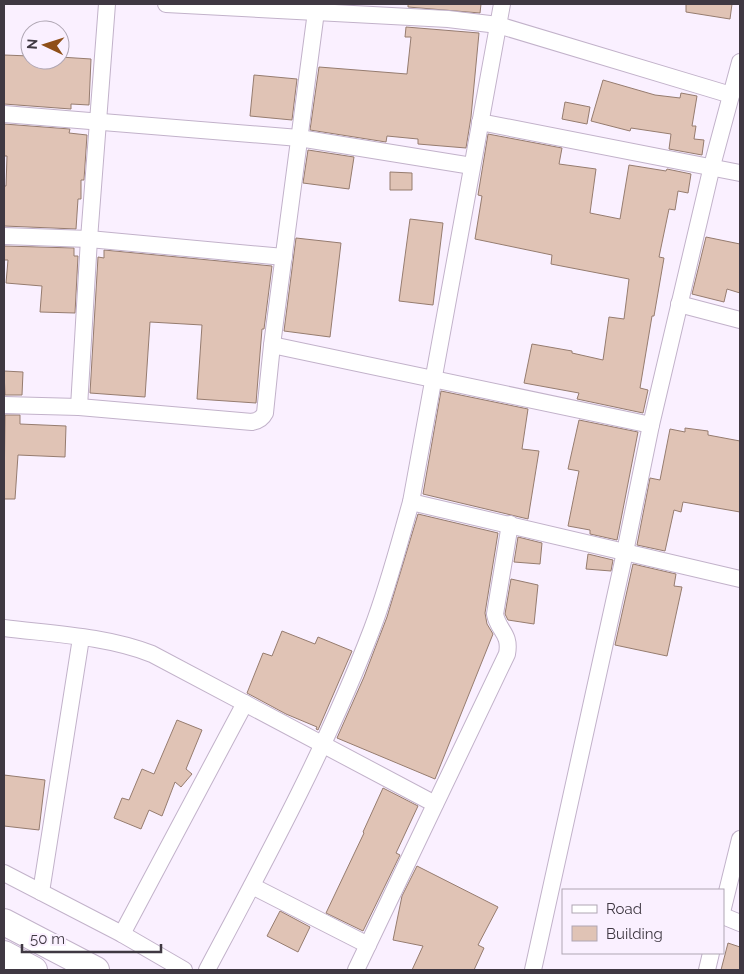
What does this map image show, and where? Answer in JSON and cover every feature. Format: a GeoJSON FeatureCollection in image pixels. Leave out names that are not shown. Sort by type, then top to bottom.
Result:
{"type":"FeatureCollection","features":[{"type":"Feature","properties":{"kind":"main road"},"geometry":{"type":"LineString","coordinates":[[4,922],[96,970]]}},
{"type":"Feature","properties":{"kind":"main road"},"geometry":{"type":"LineString","coordinates":[[4,954],[34,970]]}},
{"type":"Feature","properties":{"kind":"street"},"geometry":{"type":"LineString","coordinates":[[79,407],[89,238],[108,4]]}},
{"type":"Feature","properties":{"kind":"street"},"geometry":{"type":"LineString","coordinates":[[166,4],[317,8],[498,25],[731,94]]}},
{"type":"Feature","properties":{"kind":"street"},"geometry":{"type":"LineString","coordinates":[[207,970],[252,886],[323,744],[349,687],[394,565],[411,502],[502,4]]}},
{"type":"Feature","properties":{"kind":"street"},"geometry":{"type":"LineString","coordinates":[[4,405],[79,407],[256,422],[265,413],[272,345],[317,8]]}},
{"type":"Feature","properties":{"kind":"street"},"geometry":{"type":"LineString","coordinates":[[533,970],[651,425],[712,166],[740,62]]}},
{"type":"Feature","properties":{"kind":"street"},"geometry":{"type":"LineString","coordinates":[[4,114],[300,138],[472,166]]}},
{"type":"Feature","properties":{"kind":"street"},"geometry":{"type":"LineString","coordinates":[[480,122],[740,173]]}},
{"type":"Feature","properties":{"kind":"street"},"geometry":{"type":"LineString","coordinates":[[4,236],[89,238],[284,257]]}},
{"type":"Feature","properties":{"kind":"street"},"geometry":{"type":"LineString","coordinates":[[679,304],[740,320]]}},
{"type":"Feature","properties":{"kind":"street"},"geometry":{"type":"LineString","coordinates":[[272,345],[651,425]]}},
{"type":"Feature","properties":{"kind":"street"},"geometry":{"type":"LineString","coordinates":[[411,502],[740,579]]}},
{"type":"Feature","properties":{"kind":"street"},"geometry":{"type":"LineString","coordinates":[[356,970],[507,654],[507,636],[496,620],[495,614],[510,524]]}},
{"type":"Feature","properties":{"kind":"street"},"geometry":{"type":"LineString","coordinates":[[4,628],[112,642],[136,647],[435,804]]}},
{"type":"Feature","properties":{"kind":"street"},"geometry":{"type":"LineString","coordinates":[[41,892],[81,638]]}},
{"type":"Feature","properties":{"kind":"street"},"geometry":{"type":"LineString","coordinates":[[122,934],[245,703]]}},
{"type":"Feature","properties":{"kind":"street"},"geometry":{"type":"LineString","coordinates":[[724,904],[740,839]]}},
{"type":"Feature","properties":{"kind":"street"},"geometry":{"type":"LineString","coordinates":[[4,873],[122,934],[184,970]]}},
{"type":"Feature","properties":{"kind":"street"},"geometry":{"type":"LineString","coordinates":[[252,886],[368,945]]}},
{"type":"Feature","properties":{"kind":"street"},"geometry":{"type":"LineString","coordinates":[[724,916],[740,923]]}},
{"type":"Feature","properties":{"kind":"street"},"geometry":{"type":"LineString","coordinates":[[707,970],[711,954]]}},
{"type":"Feature","properties":{"kind":"building"},"geometry":{"type":"Polygon","coordinates":[[[408,4],[481,4],[480,13],[408,7],[408,4]]]}},
{"type":"Feature","properties":{"kind":"building"},"geometry":{"type":"Polygon","coordinates":[[[686,4],[732,4],[730,19],[686,12],[686,4]]]}},
{"type":"Feature","properties":{"kind":"building"},"geometry":{"type":"Polygon","coordinates":[[[406,27],[479,33],[466,148],[418,144],[418,139],[387,136],[386,142],[310,130],[319,67],[407,74],[411,37],[405,37],[406,27]]]}},
{"type":"Feature","properties":{"kind":"building"},"geometry":{"type":"Polygon","coordinates":[[[4,55],[20,56],[20,70],[70,70],[70,58],[91,59],[89,105],[71,104],[71,109],[4,104],[4,55]]]}},
{"type":"Feature","properties":{"kind":"building"},"geometry":{"type":"Polygon","coordinates":[[[254,75],[297,79],[292,120],[250,116],[254,75]]]}},
{"type":"Feature","properties":{"kind":"building"},"geometry":{"type":"Polygon","coordinates":[[[603,80],[655,95],[680,98],[681,93],[697,96],[692,126],[696,126],[694,139],[704,140],[702,155],[669,149],[671,134],[631,128],[630,131],[591,121],[603,80]]]}},
{"type":"Feature","properties":{"kind":"building"},"geometry":{"type":"Polygon","coordinates":[[[565,102],[590,107],[587,124],[562,119],[565,102]]]}},
{"type":"Feature","properties":{"kind":"building"},"geometry":{"type":"Polygon","coordinates":[[[4,124],[70,129],[69,133],[87,135],[84,180],[81,180],[81,199],[78,199],[76,229],[4,226],[4,186],[6,186],[7,156],[4,156],[4,124]]]}},
{"type":"Feature","properties":{"kind":"building"},"geometry":{"type":"Polygon","coordinates":[[[488,134],[562,148],[559,164],[596,169],[590,213],[620,219],[629,165],[666,171],[667,169],[691,174],[688,193],[678,191],[675,210],[669,209],[659,257],[664,258],[640,388],[648,390],[643,413],[577,399],[579,393],[524,383],[532,344],[572,351],[572,353],[603,360],[609,317],[624,319],[629,279],[551,264],[552,255],[475,239],[482,196],[478,195],[488,134]]]}},
{"type":"Feature","properties":{"kind":"building"},"geometry":{"type":"Polygon","coordinates":[[[308,150],[354,157],[349,189],[303,183],[308,150]]]}},
{"type":"Feature","properties":{"kind":"building"},"geometry":{"type":"Polygon","coordinates":[[[390,172],[412,173],[412,190],[390,190],[390,172]]]}},
{"type":"Feature","properties":{"kind":"building"},"geometry":{"type":"Polygon","coordinates":[[[410,219],[443,223],[433,305],[399,301],[410,219]]]}},
{"type":"Feature","properties":{"kind":"building"},"geometry":{"type":"Polygon","coordinates":[[[706,237],[740,244],[740,293],[727,289],[724,302],[692,294],[706,237]]]}},
{"type":"Feature","properties":{"kind":"building"},"geometry":{"type":"Polygon","coordinates":[[[296,238],[341,243],[330,337],[284,331],[296,238]]]}},
{"type":"Feature","properties":{"kind":"building"},"geometry":{"type":"Polygon","coordinates":[[[4,246],[74,248],[74,256],[78,256],[75,313],[40,312],[42,286],[6,283],[8,260],[4,260],[4,246]]]}},
{"type":"Feature","properties":{"kind":"building"},"geometry":{"type":"Polygon","coordinates":[[[104,250],[272,266],[264,329],[262,329],[256,403],[197,399],[202,325],[150,322],[145,397],[90,393],[98,257],[104,258],[104,250]]]}},
{"type":"Feature","properties":{"kind":"building"},"geometry":{"type":"Polygon","coordinates":[[[4,371],[23,372],[22,395],[5,395],[4,371]]]}},
{"type":"Feature","properties":{"kind":"building"},"geometry":{"type":"Polygon","coordinates":[[[441,391],[528,409],[522,449],[539,451],[528,519],[423,494],[441,391]]]}},
{"type":"Feature","properties":{"kind":"building"},"geometry":{"type":"Polygon","coordinates":[[[5,415],[20,415],[20,424],[66,426],[65,457],[18,455],[15,499],[4,499],[5,415]]]}},
{"type":"Feature","properties":{"kind":"building"},"geometry":{"type":"Polygon","coordinates":[[[579,420],[638,432],[617,540],[590,534],[590,530],[568,526],[579,471],[568,469],[579,420]]]}},
{"type":"Feature","properties":{"kind":"building"},"geometry":{"type":"Polygon","coordinates":[[[685,428],[708,431],[708,435],[740,441],[740,512],[683,502],[681,512],[674,510],[665,551],[637,545],[650,478],[660,480],[670,429],[685,432],[685,428]]]}},
{"type":"Feature","properties":{"kind":"building"},"geometry":{"type":"Polygon","coordinates":[[[418,514],[498,533],[485,613],[487,624],[493,634],[435,779],[337,738],[364,677],[387,617],[418,514]]]}},
{"type":"Feature","properties":{"kind":"building"},"geometry":{"type":"Polygon","coordinates":[[[518,537],[542,543],[540,564],[514,562],[518,537]]]}},
{"type":"Feature","properties":{"kind":"building"},"geometry":{"type":"Polygon","coordinates":[[[588,554],[613,560],[611,571],[586,569],[588,554]]]}},
{"type":"Feature","properties":{"kind":"building"},"geometry":{"type":"Polygon","coordinates":[[[633,564],[676,574],[674,586],[682,587],[667,656],[615,645],[633,564]]]}},
{"type":"Feature","properties":{"kind":"building"},"geometry":{"type":"Polygon","coordinates":[[[511,579],[538,585],[534,624],[508,620],[505,614],[511,579]]]}},
{"type":"Feature","properties":{"kind":"building"},"geometry":{"type":"Polygon","coordinates":[[[282,631],[315,644],[318,637],[352,651],[318,730],[316,729],[317,727],[286,714],[247,693],[263,653],[272,656],[282,631]]]}},
{"type":"Feature","properties":{"kind":"building"},"geometry":{"type":"Polygon","coordinates":[[[177,720],[202,730],[186,769],[192,774],[181,787],[175,782],[162,816],[149,810],[141,829],[114,818],[122,798],[129,800],[142,769],[154,774],[177,720]]]}},
{"type":"Feature","properties":{"kind":"building"},"geometry":{"type":"Polygon","coordinates":[[[4,775],[45,780],[39,830],[4,826],[4,775]]]}},
{"type":"Feature","properties":{"kind":"building"},"geometry":{"type":"Polygon","coordinates":[[[383,788],[418,806],[396,853],[400,855],[363,931],[326,913],[383,788]]]}},
{"type":"Feature","properties":{"kind":"building"},"geometry":{"type":"Polygon","coordinates":[[[417,866],[498,907],[478,945],[484,948],[474,970],[412,970],[423,946],[393,940],[402,896],[417,866]]]}},
{"type":"Feature","properties":{"kind":"building"},"geometry":{"type":"Polygon","coordinates":[[[280,911],[310,927],[298,952],[267,936],[280,911]]]}},
{"type":"Feature","properties":{"kind":"building"},"geometry":{"type":"Polygon","coordinates":[[[728,943],[740,947],[740,970],[721,970],[728,943]]]}}]}
